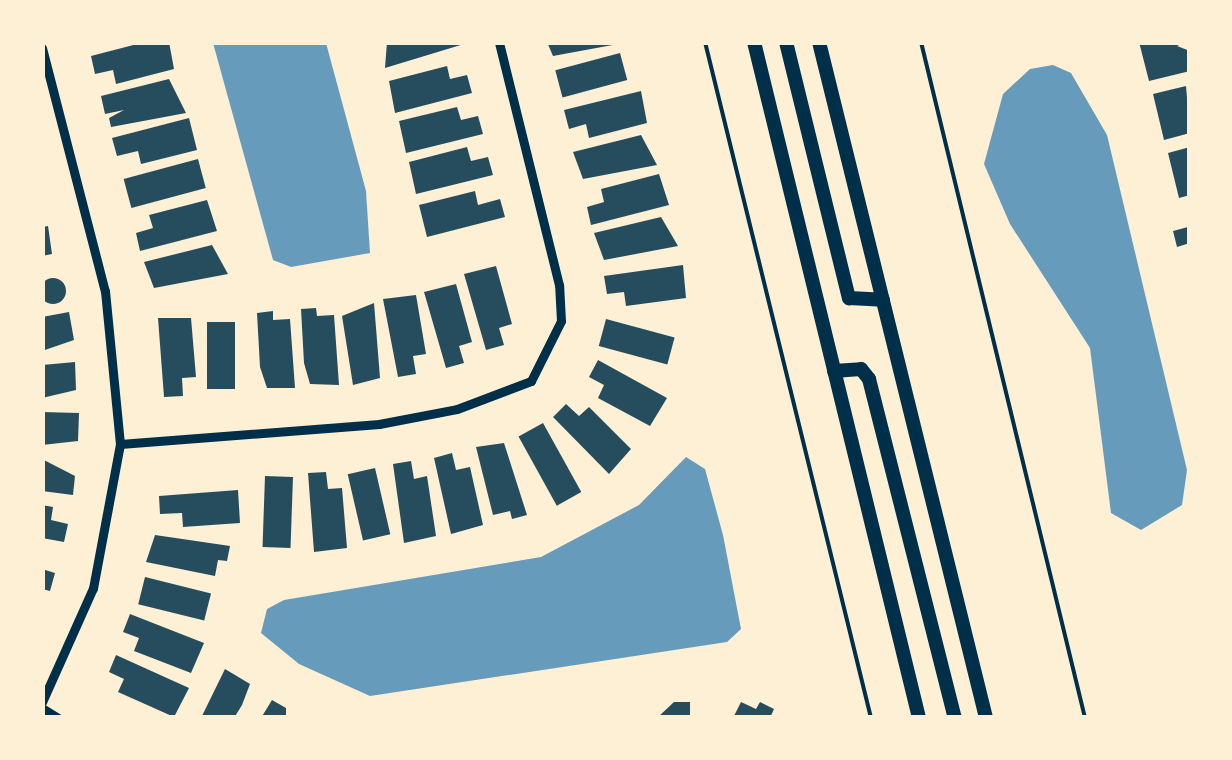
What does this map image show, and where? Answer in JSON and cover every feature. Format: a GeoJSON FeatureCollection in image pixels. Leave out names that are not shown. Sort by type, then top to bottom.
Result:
{"type":"FeatureCollection","features":[{"type":"Feature","properties":{"kind":"main road"},"geometry":{"type":"LineString","coordinates":[[754,42],[918,718]]}},
{"type":"Feature","properties":{"kind":"main road"},"geometry":{"type":"LineString","coordinates":[[786,42],[849,298],[883,300]]}},
{"type":"Feature","properties":{"kind":"main road"},"geometry":{"type":"LineString","coordinates":[[819,42],[986,718]]}},
{"type":"Feature","properties":{"kind":"main road"},"geometry":{"type":"LineString","coordinates":[[834,371],[861,369],[869,379],[956,718]]}},
{"type":"Feature","properties":{"kind":"street"},"geometry":{"type":"LineString","coordinates":[[120,444],[379,424],[457,409],[531,381],[562,320],[559,286],[499,42]]}},
{"type":"Feature","properties":{"kind":"street"},"geometry":{"type":"LineString","coordinates":[[42,48],[105,292],[120,444],[93,588],[42,705],[58,718]]}},
{"type":"Feature","properties":{"kind":"path"},"geometry":{"type":"LineString","coordinates":[[705,42],[871,718]]}},
{"type":"Feature","properties":{"kind":"path"},"geometry":{"type":"LineString","coordinates":[[921,42],[1085,718]]}},
{"type":"Feature","properties":{"kind":"water"},"geometry":{"type":"Polygon","coordinates":[[[213,43],[326,43],[366,191],[370,253],[291,267],[273,260],[213,43]]]}},
{"type":"Feature","properties":{"kind":"water"},"geometry":{"type":"Polygon","coordinates":[[[1053,65],[1071,73],[1107,135],[1187,470],[1182,505],[1141,530],[1111,513],[1090,348],[1010,224],[984,164],[1003,94],[1030,69],[1053,65]]]}},
{"type":"Feature","properties":{"kind":"water"},"geometry":{"type":"Polygon","coordinates":[[[686,457],[705,469],[723,535],[741,629],[727,642],[370,696],[299,664],[261,633],[267,609],[284,600],[541,557],[639,505],[686,457]]]}},
{"type":"Feature","properties":{"kind":"building"},"geometry":{"type":"Polygon","coordinates":[[[145,42],[169,42],[174,69],[116,84],[113,70],[95,74],[91,56],[145,42]]]}},
{"type":"Feature","properties":{"kind":"building"},"geometry":{"type":"Polygon","coordinates":[[[387,42],[463,42],[464,44],[385,68],[387,42]]]}},
{"type":"Feature","properties":{"kind":"building"},"geometry":{"type":"Polygon","coordinates":[[[547,42],[618,42],[618,44],[553,56],[547,42]]]}},
{"type":"Feature","properties":{"kind":"building"},"geometry":{"type":"Polygon","coordinates":[[[1139,42],[1186,42],[1177,46],[1190,51],[1190,71],[1149,81],[1139,42]]]}},
{"type":"Feature","properties":{"kind":"building"},"geometry":{"type":"Polygon","coordinates":[[[620,53],[627,80],[563,97],[555,70],[620,53]]]}},
{"type":"Feature","properties":{"kind":"building"},"geometry":{"type":"Polygon","coordinates":[[[447,66],[450,79],[467,75],[472,93],[395,113],[389,81],[447,66]]]}},
{"type":"Feature","properties":{"kind":"building"},"geometry":{"type":"Polygon","coordinates":[[[169,79],[186,113],[111,127],[109,118],[124,110],[105,114],[101,96],[169,79]]]}},
{"type":"Feature","properties":{"kind":"building"},"geometry":{"type":"Polygon","coordinates":[[[1186,86],[1190,133],[1164,140],[1153,94],[1186,86]]]}},
{"type":"Feature","properties":{"kind":"building"},"geometry":{"type":"Polygon","coordinates":[[[641,91],[647,123],[589,138],[586,124],[569,129],[564,110],[641,91]]]}},
{"type":"Feature","properties":{"kind":"building"},"geometry":{"type":"Polygon","coordinates":[[[457,107],[461,120],[478,116],[483,134],[406,153],[399,121],[457,107]]]}},
{"type":"Feature","properties":{"kind":"building"},"geometry":{"type":"Polygon","coordinates":[[[189,118],[197,150],[141,164],[138,151],[117,156],[112,138],[189,118]]]}},
{"type":"Feature","properties":{"kind":"building"},"geometry":{"type":"Polygon","coordinates":[[[641,135],[657,165],[583,179],[573,152],[641,135]]]}},
{"type":"Feature","properties":{"kind":"building"},"geometry":{"type":"Polygon","coordinates":[[[467,147],[471,161],[488,157],[493,175],[416,194],[409,162],[467,147]]]}},
{"type":"Feature","properties":{"kind":"building"},"geometry":{"type":"Polygon","coordinates":[[[1190,147],[1190,195],[1179,198],[1168,153],[1190,147]]]}},
{"type":"Feature","properties":{"kind":"building"},"geometry":{"type":"Polygon","coordinates":[[[198,159],[206,188],[131,208],[124,179],[198,159]]]}},
{"type":"Feature","properties":{"kind":"building"},"geometry":{"type":"Polygon","coordinates":[[[659,174],[669,205],[591,225],[587,207],[604,202],[601,189],[659,174]]]}},
{"type":"Feature","properties":{"kind":"building"},"geometry":{"type":"Polygon","coordinates":[[[475,191],[478,205],[500,199],[505,217],[427,237],[419,205],[475,191]]]}},
{"type":"Feature","properties":{"kind":"building"},"geometry":{"type":"Polygon","coordinates":[[[207,200],[217,231],[140,251],[136,233],[153,228],[149,215],[207,200]]]}},
{"type":"Feature","properties":{"kind":"building"},"geometry":{"type":"Polygon","coordinates":[[[1190,210],[1190,243],[1177,247],[1173,231],[1188,227],[1190,210]]]}},
{"type":"Feature","properties":{"kind":"building"},"geometry":{"type":"Polygon","coordinates":[[[661,217],[678,246],[604,260],[594,233],[661,217]]]}},
{"type":"Feature","properties":{"kind":"building"},"geometry":{"type":"Polygon","coordinates":[[[48,226],[52,254],[42,256],[42,227],[48,226]]]}},
{"type":"Feature","properties":{"kind":"building"},"geometry":{"type":"Polygon","coordinates":[[[212,245],[228,274],[154,288],[144,262],[212,245]]]}},
{"type":"Feature","properties":{"kind":"building"},"geometry":{"type":"Polygon","coordinates":[[[683,265],[686,298],[626,306],[624,292],[607,294],[604,276],[683,265]]]}},
{"type":"Feature","properties":{"kind":"building"},"geometry":{"type":"Polygon","coordinates":[[[496,266],[512,324],[499,328],[504,345],[486,350],[464,274],[496,266]]]}},
{"type":"Feature","properties":{"kind":"building"},"geometry":{"type":"Polygon","coordinates":[[[53,278],[62,282],[66,291],[62,300],[53,304],[44,300],[40,291],[44,282],[53,278]]]}},
{"type":"Feature","properties":{"kind":"building"},"geometry":{"type":"Polygon","coordinates":[[[456,284],[472,342],[459,346],[464,363],[446,368],[424,292],[456,284]]]}},
{"type":"Feature","properties":{"kind":"building"},"geometry":{"type":"Polygon","coordinates":[[[416,295],[426,354],[413,356],[416,374],[398,377],[383,299],[416,295]]]}},
{"type":"Feature","properties":{"kind":"building"},"geometry":{"type":"Polygon","coordinates":[[[374,303],[380,378],[353,385],[342,316],[374,303]]]}},
{"type":"Feature","properties":{"kind":"building"},"geometry":{"type":"Polygon","coordinates":[[[316,308],[317,316],[334,315],[339,385],[310,384],[304,363],[301,309],[316,308]]]}},
{"type":"Feature","properties":{"kind":"building"},"geometry":{"type":"Polygon","coordinates":[[[273,311],[273,320],[290,319],[295,388],[267,388],[260,367],[257,313],[273,311]]]}},
{"type":"Feature","properties":{"kind":"building"},"geometry":{"type":"Polygon","coordinates":[[[69,312],[74,340],[42,351],[42,317],[69,312]]]}},
{"type":"Feature","properties":{"kind":"building"},"geometry":{"type":"Polygon","coordinates":[[[158,318],[191,318],[196,377],[182,378],[183,396],[164,397],[158,318]]]}},
{"type":"Feature","properties":{"kind":"building"},"geometry":{"type":"Polygon","coordinates":[[[606,319],[675,337],[667,364],[599,346],[606,319]]]}},
{"type":"Feature","properties":{"kind":"building"},"geometry":{"type":"Polygon","coordinates":[[[207,322],[235,322],[235,389],[207,389],[207,322]]]}},
{"type":"Feature","properties":{"kind":"building"},"geometry":{"type":"Polygon","coordinates":[[[598,360],[667,398],[650,426],[598,398],[604,385],[589,377],[598,360]]]}},
{"type":"Feature","properties":{"kind":"building"},"geometry":{"type":"Polygon","coordinates":[[[75,362],[76,390],[42,398],[42,365],[75,362]]]}},
{"type":"Feature","properties":{"kind":"building"},"geometry":{"type":"Polygon","coordinates":[[[566,404],[579,416],[589,407],[631,449],[609,474],[553,417],[566,404]]]}},
{"type":"Feature","properties":{"kind":"building"},"geometry":{"type":"Polygon","coordinates":[[[42,412],[79,413],[78,441],[42,445],[42,412]]]}},
{"type":"Feature","properties":{"kind":"building"},"geometry":{"type":"Polygon","coordinates":[[[543,423],[581,492],[557,506],[519,437],[543,423]]]}},
{"type":"Feature","properties":{"kind":"building"},"geometry":{"type":"Polygon","coordinates":[[[504,443],[527,515],[512,519],[510,511],[493,515],[476,447],[504,443]]]}},
{"type":"Feature","properties":{"kind":"building"},"geometry":{"type":"Polygon","coordinates":[[[452,453],[456,470],[470,467],[483,525],[451,534],[434,458],[452,453]]]}},
{"type":"Feature","properties":{"kind":"building"},"geometry":{"type":"Polygon","coordinates":[[[42,459],[75,476],[73,495],[42,491],[42,459]]]}},
{"type":"Feature","properties":{"kind":"building"},"geometry":{"type":"Polygon","coordinates":[[[411,461],[414,479],[427,476],[436,536],[404,543],[393,464],[411,461]]]}},
{"type":"Feature","properties":{"kind":"building"},"geometry":{"type":"Polygon","coordinates":[[[375,468],[390,534],[363,541],[348,474],[375,468]]]}},
{"type":"Feature","properties":{"kind":"building"},"geometry":{"type":"Polygon","coordinates":[[[326,472],[328,489],[342,488],[347,548],[314,552],[308,473],[326,472]]]}},
{"type":"Feature","properties":{"kind":"building"},"geometry":{"type":"Polygon","coordinates":[[[265,476],[293,477],[291,548],[263,547],[265,476]]]}},
{"type":"Feature","properties":{"kind":"building"},"geometry":{"type":"Polygon","coordinates":[[[238,490],[240,523],[183,527],[182,513],[160,514],[159,496],[238,490]]]}},
{"type":"Feature","properties":{"kind":"building"},"geometry":{"type":"Polygon","coordinates":[[[42,505],[53,507],[51,520],[68,524],[64,542],[42,538],[42,505]]]}},
{"type":"Feature","properties":{"kind":"building"},"geometry":{"type":"Polygon","coordinates":[[[155,535],[230,546],[227,561],[218,560],[215,576],[146,562],[155,535]]]}},
{"type":"Feature","properties":{"kind":"building"},"geometry":{"type":"Polygon","coordinates":[[[42,569],[55,573],[50,591],[42,589],[42,569]]]}},
{"type":"Feature","properties":{"kind":"building"},"geometry":{"type":"Polygon","coordinates":[[[145,577],[211,593],[204,621],[138,604],[145,577]]]}},
{"type":"Feature","properties":{"kind":"building"},"geometry":{"type":"Polygon","coordinates":[[[130,614],[204,643],[191,673],[134,651],[139,638],[123,632],[130,614]]]}},
{"type":"Feature","properties":{"kind":"building"},"geometry":{"type":"Polygon","coordinates":[[[116,655],[189,688],[174,717],[118,692],[124,679],[109,672],[116,655]]]}},
{"type":"Feature","properties":{"kind":"building"},"geometry":{"type":"Polygon","coordinates":[[[225,669],[250,684],[242,705],[234,718],[201,718],[225,669]]]}},
{"type":"Feature","properties":{"kind":"building"},"geometry":{"type":"Polygon","coordinates":[[[272,700],[286,708],[286,718],[261,718],[272,700]]]}},
{"type":"Feature","properties":{"kind":"building"},"geometry":{"type":"Polygon","coordinates":[[[674,702],[690,702],[690,718],[657,718],[674,702]]]}},
{"type":"Feature","properties":{"kind":"building"},"geometry":{"type":"Polygon","coordinates":[[[741,702],[756,709],[760,702],[774,709],[770,718],[733,718],[741,702]]]}}]}
